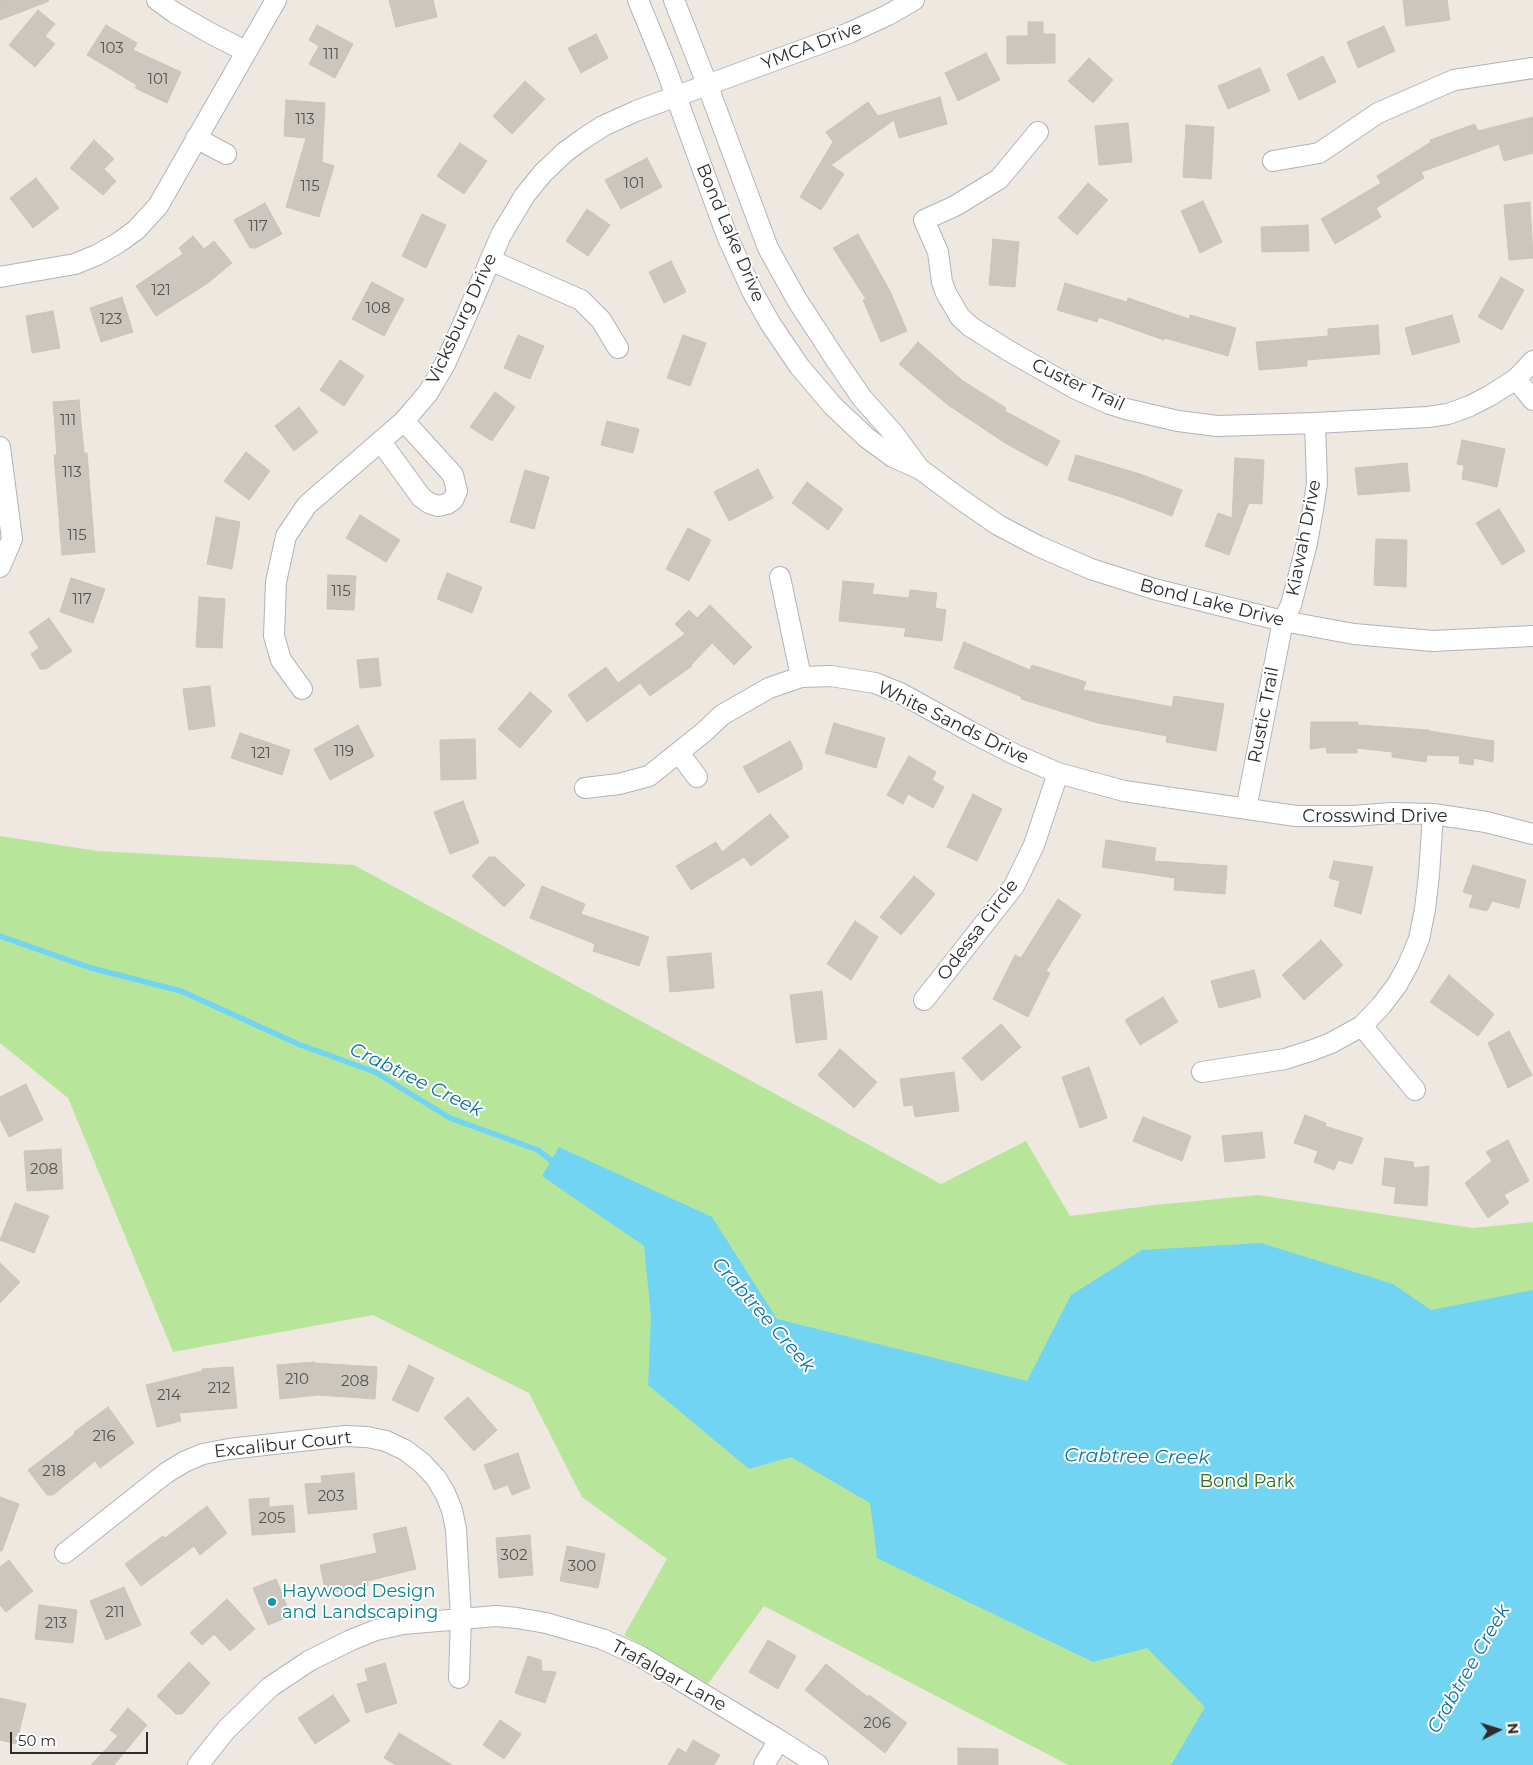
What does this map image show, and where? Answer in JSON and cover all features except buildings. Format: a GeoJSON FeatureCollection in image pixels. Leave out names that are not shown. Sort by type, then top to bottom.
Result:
{"type":"FeatureCollection","features":[{"type":"Feature","properties":{"kind":"street"},"geometry":{"type":"LineString","coordinates":[[157,0],[175,13],[245,52]]}},
{"type":"Feature","properties":{"kind":"street"},"geometry":{"type":"LineString","coordinates":[[0,276],[75,264],[97,255],[136,230],[158,206],[276,0]]}},
{"type":"Feature","properties":{"kind":"street","name":"Bond Lake Drive"},"geometry":{"type":"LineString","coordinates":[[638,0],[662,58],[731,244],[752,292],[783,344],[833,406],[867,438],[893,457],[920,469],[998,525],[1038,546],[1091,569],[1154,589],[1283,621],[1354,634],[1433,641],[1533,636]]}},
{"type":"Feature","properties":{"kind":"street","name":"Bond Lake Drive"},"geometry":{"type":"LineString","coordinates":[[674,0],[768,248],[797,300],[862,398],[894,434],[920,469]]}},
{"type":"Feature","properties":{"kind":"street","name":"YMCA Drive"},"geometry":{"type":"LineString","coordinates":[[707,84],[849,33],[888,15],[914,0]]}},
{"type":"Feature","properties":{"kind":"street"},"geometry":{"type":"LineString","coordinates":[[1272,161],[1319,152],[1378,113],[1454,80],[1533,68]]}},
{"type":"Feature","properties":{"kind":"street","name":"Vicksburg Drive"},"geometry":{"type":"LineString","coordinates":[[302,689],[281,660],[274,636],[276,582],[286,536],[306,505],[404,421],[428,392],[445,364],[501,235],[524,195],[543,173],[565,152],[603,126],[636,111],[707,84]]}},
{"type":"Feature","properties":{"kind":"street","name":"Custer Trail"},"geometry":{"type":"LineString","coordinates":[[1038,132],[999,180],[971,197],[924,220],[938,252],[942,282],[946,293],[960,317],[970,327],[1058,380],[1102,401],[1126,409],[1178,421],[1217,426],[1428,418],[1448,414],[1470,406],[1491,395],[1516,378],[1533,361]]}},
{"type":"Feature","properties":{"kind":"street"},"geometry":{"type":"LineString","coordinates":[[196,138],[226,154]]}},
{"type":"Feature","properties":{"kind":"street"},"geometry":{"type":"LineString","coordinates":[[490,260],[580,300],[601,320],[618,348]]}},
{"type":"Feature","properties":{"kind":"street"},"geometry":{"type":"LineString","coordinates":[[1516,378],[1533,400]]}},
{"type":"Feature","properties":{"kind":"street"},"geometry":{"type":"LineString","coordinates":[[381,442],[421,496],[438,506],[453,500],[457,491],[453,475],[404,421]]}},
{"type":"Feature","properties":{"kind":"street","name":"Kiawah Drive"},"geometry":{"type":"LineString","coordinates":[[1283,621],[1291,605],[1313,509],[1317,483],[1315,423]]}},
{"type":"Feature","properties":{"kind":"street"},"geometry":{"type":"LineString","coordinates":[[0,447],[12,539],[0,567]]}},
{"type":"Feature","properties":{"kind":"street"},"geometry":{"type":"LineString","coordinates":[[780,578],[801,678]]}},
{"type":"Feature","properties":{"kind":"street","name":"Rustic Trail"},"geometry":{"type":"LineString","coordinates":[[1246,809],[1283,621]]}},
{"type":"Feature","properties":{"kind":"street","name":"White Sands Drive"},"geometry":{"type":"LineString","coordinates":[[585,788],[619,784],[649,776],[679,753],[722,715],[741,703],[769,688],[801,678],[831,676],[874,683],[900,693],[1014,754],[1058,773],[1124,790],[1246,809]]}},
{"type":"Feature","properties":{"kind":"street"},"geometry":{"type":"LineString","coordinates":[[679,753],[697,777]]}},
{"type":"Feature","properties":{"kind":"street","name":"Odessa Circle"},"geometry":{"type":"LineString","coordinates":[[924,1000],[1014,886],[1034,845],[1058,773]]}},
{"type":"Feature","properties":{"kind":"street","name":"Crosswind Drive"},"geometry":{"type":"LineString","coordinates":[[1246,809],[1296,816],[1353,816],[1391,813],[1433,814],[1486,822],[1533,834]]}},
{"type":"Feature","properties":{"kind":"street"},"geometry":{"type":"LineString","coordinates":[[1202,1072],[1285,1059],[1299,1055],[1331,1043],[1362,1026],[1381,1006],[1397,985],[1419,939],[1429,875],[1433,814]]}},
{"type":"Feature","properties":{"kind":"street"},"geometry":{"type":"LineString","coordinates":[[1362,1026],[1415,1090]]}},
{"type":"Feature","properties":{"kind":"street","name":"Excalibur Court"},"geometry":{"type":"LineString","coordinates":[[66,1553],[166,1473],[184,1462],[203,1454],[229,1449],[345,1436],[367,1437],[386,1442],[405,1450],[422,1463],[436,1478],[452,1510],[456,1529],[461,1618],[459,1678]]}},
{"type":"Feature","properties":{"kind":"street","name":"Trafalgar Lane"},"geometry":{"type":"LineString","coordinates":[[198,1765],[226,1730],[270,1687],[309,1661],[376,1630],[403,1624],[496,1616],[517,1618],[572,1629],[602,1639],[640,1656],[818,1765]]}},
{"type":"Feature","properties":{"kind":"street"},"geometry":{"type":"LineString","coordinates":[[764,1765],[779,1740]]}},
{"type":"Feature","properties":{"kind":"green space","name":"Bond Park"},"geometry":{"type":"Polygon","coordinates":[[[0,836],[98,851],[354,865],[941,1184],[1026,1141],[1070,1216],[1258,1195],[1473,1228],[1533,1222],[1533,1765],[1068,1765],[764,1606],[708,1684],[624,1635],[667,1559],[582,1497],[529,1393],[373,1315],[173,1352],[68,1098],[0,1043],[0,836]]]}},
{"type":"Feature","properties":{"kind":"water"},"geometry":{"type":"Polygon","coordinates":[[[559,1147],[712,1217],[777,1319],[1027,1381],[1071,1295],[1142,1250],[1261,1243],[1393,1284],[1431,1310],[1533,1290],[1533,1765],[1171,1765],[1205,1707],[1147,1648],[1093,1662],[877,1558],[870,1503],[791,1457],[749,1469],[648,1385],[651,1316],[644,1246],[542,1176],[559,1147]]]}},
{"type":"Feature","properties":{"kind":"waterway","name":"Crabtree Creek"},"geometry":{"type":"LineString","coordinates":[[0,936],[91,968],[181,991],[298,1044],[375,1072],[450,1118],[538,1150],[557,1165]]}},
{"type":"Feature","properties":{"kind":"place","name":"Haywood Design and Landscaping"},"geometry":{"type":"Point","coordinates":[272,1602]}}]}
